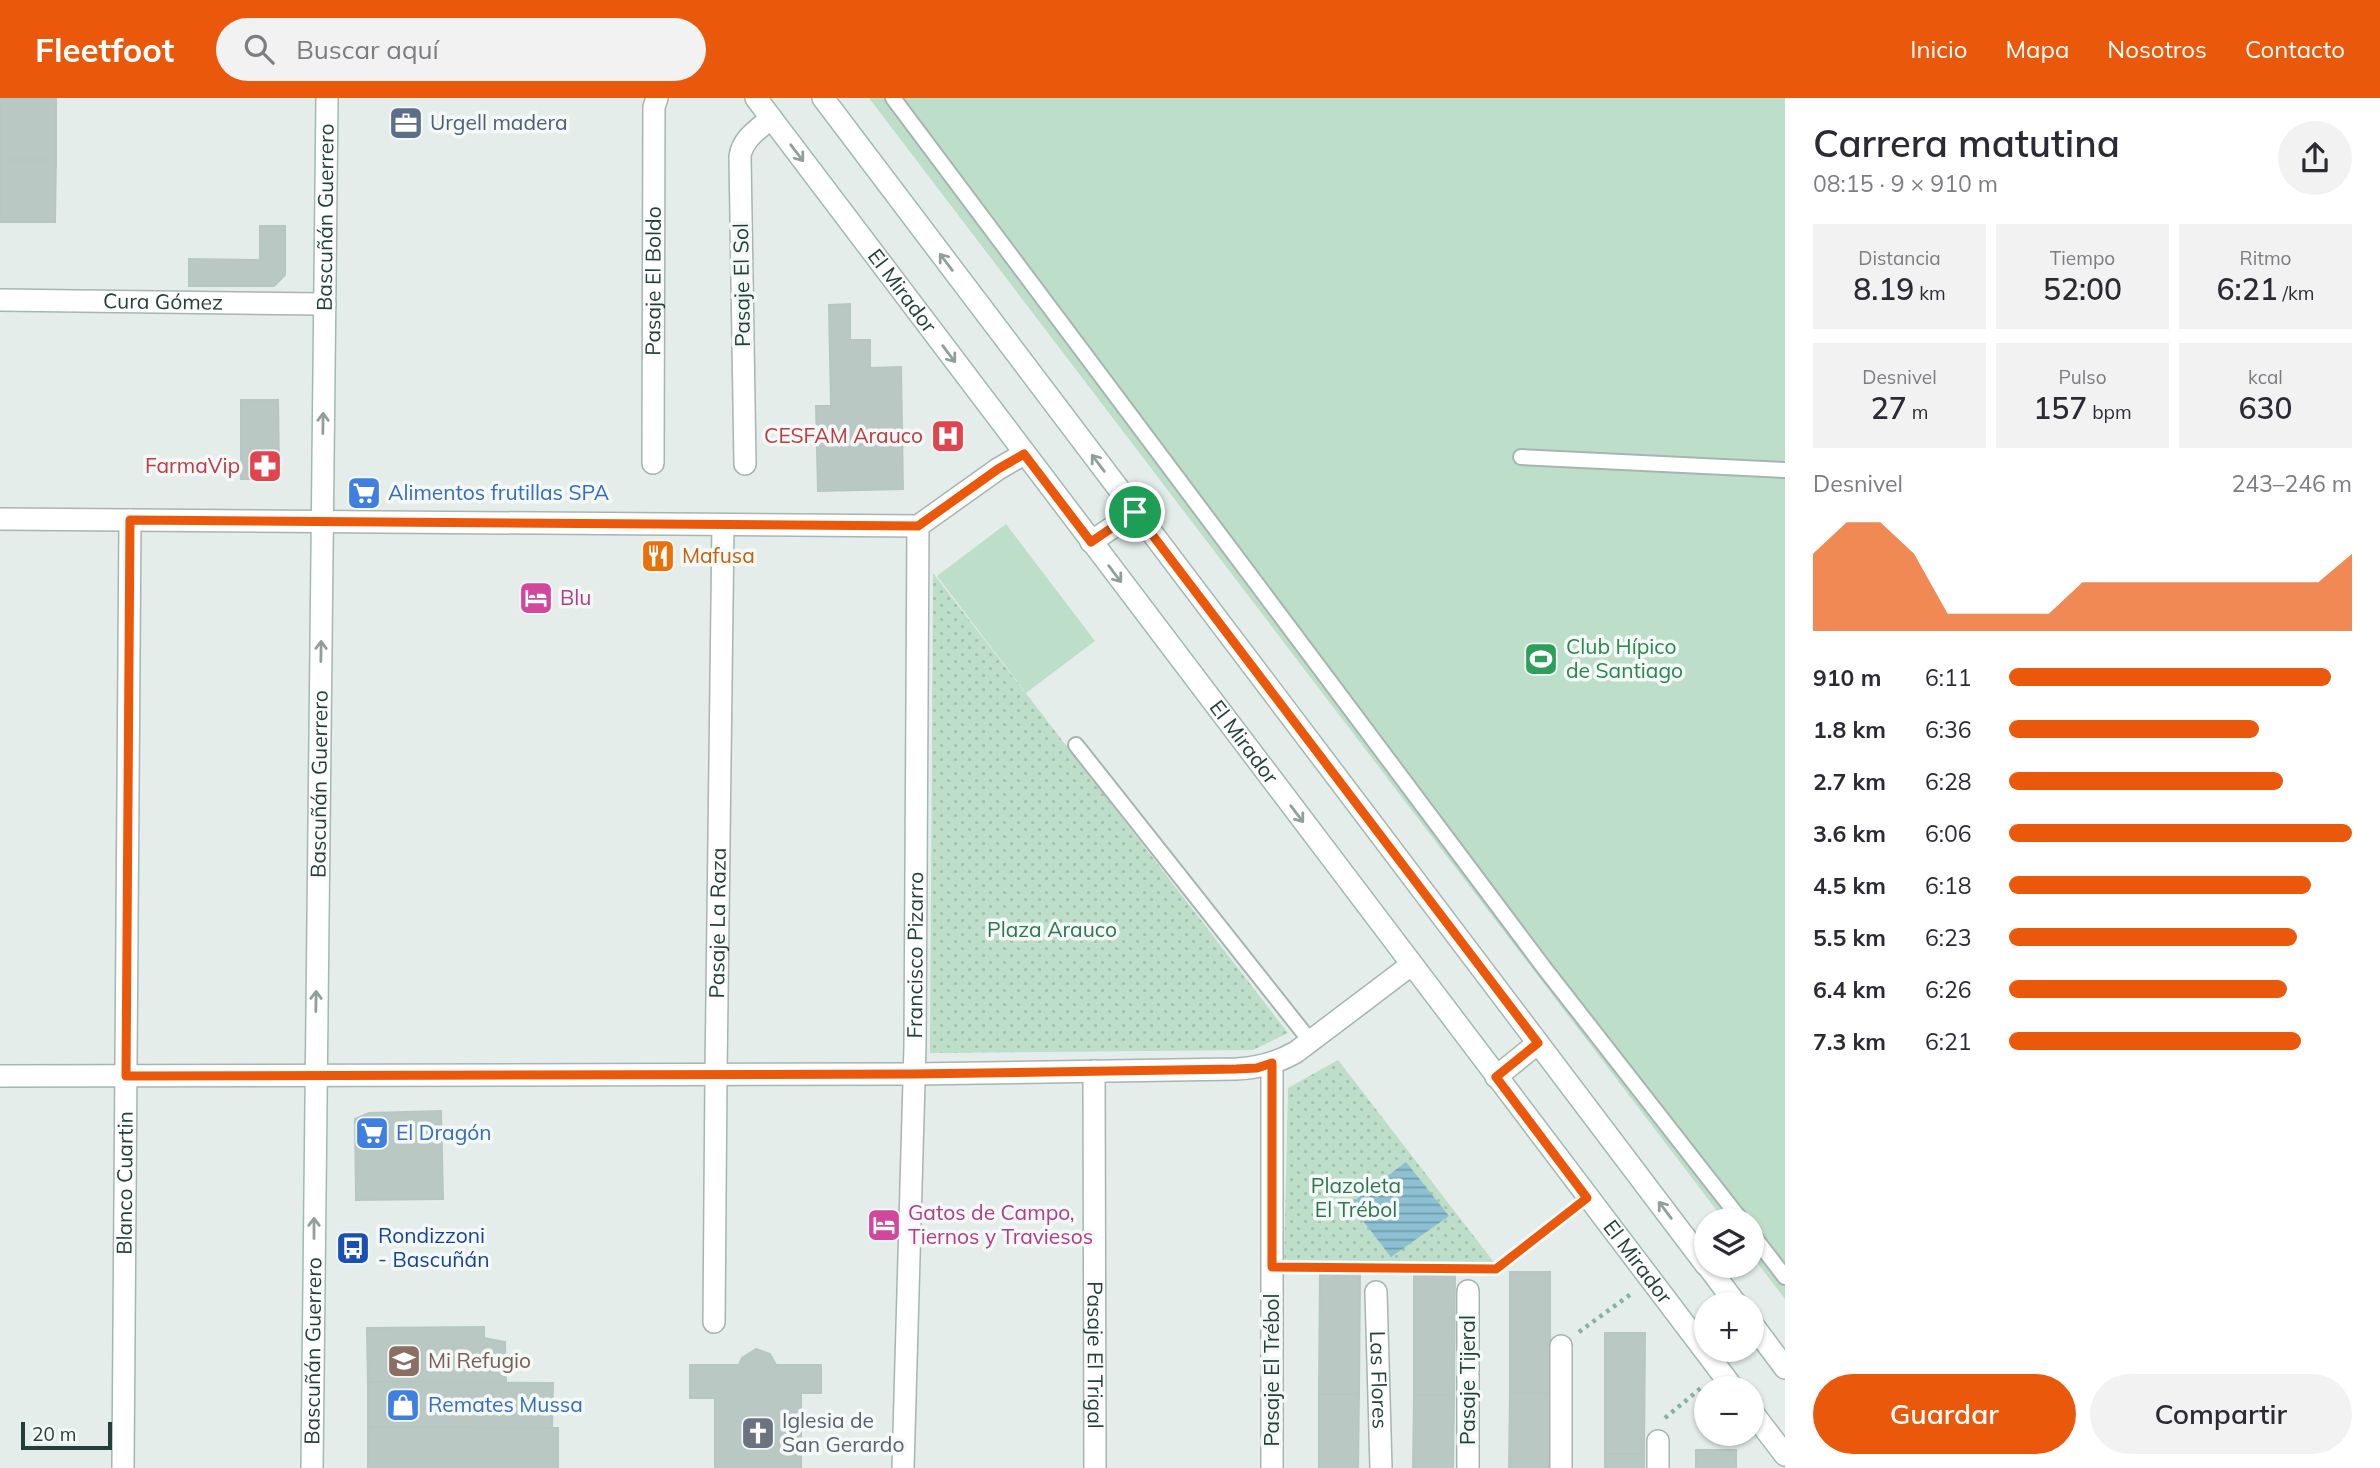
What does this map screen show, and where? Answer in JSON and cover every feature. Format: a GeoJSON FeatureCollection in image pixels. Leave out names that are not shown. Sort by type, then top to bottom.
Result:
{"type":"FeatureCollection","features":[{"type":"Feature","properties":{"kind":"street","name":"Bascuñán Guerrero"},"geometry":{"type":"LineString","coordinates":[[312,1468],[327,98]]}},
{"type":"Feature","properties":{"kind":"street","name":"Pasaje El Boldo"},"geometry":{"type":"LineString","coordinates":[[653,463],[654,107],[657,98]]}},
{"type":"Feature","properties":{"kind":"street","name":"El Mirador"},"geometry":{"type":"LineString","coordinates":[[756,98],[1724,1376]]}},
{"type":"Feature","properties":{"kind":"street"},"geometry":{"type":"LineString","coordinates":[[823,98],[1694,1248]]}},
{"type":"Feature","properties":{"kind":"street","name":"Pasaje El Sol"},"geometry":{"type":"LineString","coordinates":[[745,464],[740,156],[746,139],[771,118]]}},
{"type":"Feature","properties":{"kind":"street","name":"Cura Gómez"},"geometry":{"type":"LineString","coordinates":[[0,300],[325,304]]}},
{"type":"Feature","properties":{"kind":"street"},"geometry":{"type":"LineString","coordinates":[[0,519],[918,526],[998,469],[1024,454]]}},
{"type":"Feature","properties":{"kind":"street"},"geometry":{"type":"LineString","coordinates":[[1091,542],[1135,512]]}},
{"type":"Feature","properties":{"kind":"street","name":"Blanco Cuartin"},"geometry":{"type":"LineString","coordinates":[[123,1468],[130,520]]}},
{"type":"Feature","properties":{"kind":"street","name":"Pasaje La Raza"},"geometry":{"type":"LineString","coordinates":[[714,1322],[723,524]]}},
{"type":"Feature","properties":{"kind":"street","name":"Francisco Pizarro"},"geometry":{"type":"LineString","coordinates":[[903,1468],[914,1074],[918,526]]}},
{"type":"Feature","properties":{"kind":"street"},"geometry":{"type":"LineString","coordinates":[[0,1076],[914,1074],[1257,1068],[1285,1058],[1311,1042],[1411,965]]}},
{"type":"Feature","properties":{"kind":"street"},"geometry":{"type":"LineString","coordinates":[[1496,1077],[1538,1043]]}},
{"type":"Feature","properties":{"kind":"street","name":"Pasaje El Trébol"},"geometry":{"type":"LineString","coordinates":[[1272,1063],[1272,1468]]}},
{"type":"Feature","properties":{"kind":"street","name":"Pasaje El Trigal"},"geometry":{"type":"LineString","coordinates":[[1094,1072],[1095,1468]]}},
{"type":"Feature","properties":{"kind":"street","name":"Las Flores"},"geometry":{"type":"LineString","coordinates":[[1376,1292],[1381,1468]]}},
{"type":"Feature","properties":{"kind":"street","name":"Pasaje Tijeral"},"geometry":{"type":"LineString","coordinates":[[1468,1292],[1468,1468]]}},
{"type":"Feature","properties":{"kind":"street"},"geometry":{"type":"LineString","coordinates":[[1764,1340],[1785,1368]]}},
{"type":"Feature","properties":{"kind":"street"},"geometry":{"type":"LineString","coordinates":[[1561,1346],[1561,1468]]}},
{"type":"Feature","properties":{"kind":"street"},"geometry":{"type":"LineString","coordinates":[[1764,1428],[1785,1455]]}},
{"type":"Feature","properties":{"kind":"street"},"geometry":{"type":"LineString","coordinates":[[1658,1441],[1658,1468]]}},
{"type":"Feature","properties":{"kind":"lane"},"geometry":{"type":"LineString","coordinates":[[893,98],[1545,969],[1732,1208]]}},
{"type":"Feature","properties":{"kind":"lane"},"geometry":{"type":"LineString","coordinates":[[1521,457],[1785,470]]}},
{"type":"Feature","properties":{"kind":"lane"},"geometry":{"type":"LineString","coordinates":[[1076,745],[1311,1042]]}},
{"type":"Feature","properties":{"kind":"lane"},"geometry":{"type":"LineString","coordinates":[[1764,1249],[1785,1276]]}},
{"type":"Feature","properties":{"kind":"path"},"geometry":{"type":"LineString","coordinates":[[1478,1269],[1496,1269],[1587,1198]]}},
{"type":"Feature","properties":{"kind":"path"},"geometry":{"type":"LineString","coordinates":[[1272,1267],[1455,1269]]}},
{"type":"Feature","properties":{"kind":"path"},"geometry":{"type":"LineString","coordinates":[[1561,1346],[1615,1306]]}},
{"type":"Feature","properties":{"kind":"green space","name":"Club Hípico de Santiago"},"geometry":{"type":"Polygon","coordinates":[[[869,98],[1785,98],[1785,1299],[1764,1272],[1764,1208],[1715,1208],[869,98]]]}},
{"type":"Feature","properties":{"kind":"green space"},"geometry":{"type":"Polygon","coordinates":[[[1006,524],[1095,641],[1026,693],[937,576],[1006,524]]]}},
{"type":"Feature","properties":{"kind":"green space","name":"Plaza Arauco"},"geometry":{"type":"Polygon","coordinates":[[[933,573],[1288,1033],[1253,1050],[930,1053],[933,573]]]}},
{"type":"Feature","properties":{"kind":"green space","name":"Plazoleta El Trébol"},"geometry":{"type":"Polygon","coordinates":[[[1338,1060],[1496,1265],[1284,1267],[1288,1088],[1338,1060]]]}},
{"type":"Feature","properties":{"kind":"water"},"geometry":{"type":"Polygon","coordinates":[[[1406,1162],[1449,1216],[1391,1257],[1350,1204],[1406,1162]]]}},
{"type":"Feature","properties":{"kind":"building"},"geometry":{"type":"Polygon","coordinates":[[[0,98],[56,98],[56,160],[0,160],[0,98]]]}},
{"type":"Feature","properties":{"kind":"building"},"geometry":{"type":"Polygon","coordinates":[[[0,160],[56,160],[55,222],[0,222],[0,160]]]}},
{"type":"Feature","properties":{"kind":"building"},"geometry":{"type":"Polygon","coordinates":[[[260,226],[285,226],[285,275],[274,286],[189,286],[189,259],[260,260],[260,226]]]}},
{"type":"Feature","properties":{"kind":"building"},"geometry":{"type":"Polygon","coordinates":[[[850,304],[850,340],[870,340],[870,368],[901,367],[903,489],[818,491],[816,406],[831,406],[829,305],[850,304]]]}},
{"type":"Feature","properties":{"kind":"building"},"geometry":{"type":"Polygon","coordinates":[[[241,400],[278,400],[279,467],[273,475],[264,479],[241,479],[241,400]]]}},
{"type":"Feature","properties":{"kind":"building"},"geometry":{"type":"Polygon","coordinates":[[[441,1111],[443,1199],[356,1200],[355,1119],[369,1113],[441,1111]]]}},
{"type":"Feature","properties":{"kind":"building"},"geometry":{"type":"Polygon","coordinates":[[[1510,1272],[1550,1272],[1550,1393],[1510,1393],[1510,1272]]]}},
{"type":"Feature","properties":{"kind":"building"},"geometry":{"type":"Polygon","coordinates":[[[1320,1273],[1360,1273],[1359,1394],[1319,1394],[1320,1273]]]}},
{"type":"Feature","properties":{"kind":"building"},"geometry":{"type":"Polygon","coordinates":[[[1414,1274],[1455,1274],[1454,1395],[1414,1395],[1414,1274]]]}},
{"type":"Feature","properties":{"kind":"building"},"geometry":{"type":"Polygon","coordinates":[[[484,1327],[484,1338],[505,1342],[506,1383],[368,1382],[367,1328],[484,1327]]]}},
{"type":"Feature","properties":{"kind":"building"},"geometry":{"type":"Polygon","coordinates":[[[1605,1333],[1645,1333],[1644,1454],[1605,1454],[1605,1333]]]}},
{"type":"Feature","properties":{"kind":"building","name":"Iglesia de San Gerardo"},"geometry":{"type":"Polygon","coordinates":[[[756,1349],[770,1354],[776,1365],[821,1365],[821,1393],[801,1393],[801,1468],[715,1468],[715,1398],[690,1398],[690,1365],[739,1365],[742,1358],[756,1349]]]}},
{"type":"Feature","properties":{"kind":"building"},"geometry":{"type":"Polygon","coordinates":[[[368,1382],[553,1383],[552,1428],[368,1427],[368,1382]]]}},
{"type":"Feature","properties":{"kind":"building"},"geometry":{"type":"Polygon","coordinates":[[[1510,1393],[1550,1393],[1549,1468],[1509,1468],[1510,1393]]]}},
{"type":"Feature","properties":{"kind":"building"},"geometry":{"type":"Polygon","coordinates":[[[1319,1394],[1359,1394],[1358,1468],[1319,1468],[1319,1394]]]}},
{"type":"Feature","properties":{"kind":"building"},"geometry":{"type":"Polygon","coordinates":[[[1414,1395],[1454,1395],[1453,1468],[1413,1468],[1414,1395]]]}},
{"type":"Feature","properties":{"kind":"building"},"geometry":{"type":"Polygon","coordinates":[[[368,1427],[558,1428],[558,1468],[368,1468],[368,1427]]]}},
{"type":"Feature","properties":{"kind":"building"},"geometry":{"type":"Polygon","coordinates":[[[1696,1450],[1736,1450],[1736,1468],[1696,1468],[1696,1450]]]}},
{"type":"Feature","properties":{"kind":"building"},"geometry":{"type":"Polygon","coordinates":[[[1605,1454],[1644,1454],[1644,1468],[1605,1468],[1605,1454]]]}},
{"type":"Feature","properties":{"kind":"place","name":"Urgell madera"},"geometry":{"type":"Point","coordinates":[406,123]}},
{"type":"Feature","properties":{"kind":"place","name":"CESFAM Arauco"},"geometry":{"type":"Point","coordinates":[948,436]}},
{"type":"Feature","properties":{"kind":"place","name":"FarmaVip"},"geometry":{"type":"Point","coordinates":[265,466]}},
{"type":"Feature","properties":{"kind":"place","name":"Alimentos frutillas SPA"},"geometry":{"type":"Point","coordinates":[364,493]}},
{"type":"Feature","properties":{"kind":"place","name":"Mafusa"},"geometry":{"type":"Point","coordinates":[658,556]}},
{"type":"Feature","properties":{"kind":"place","name":"Blu"},"geometry":{"type":"Point","coordinates":[536,598]}},
{"type":"Feature","properties":{"kind":"place","name":"Club Hípico de Santiago"},"geometry":{"type":"Point","coordinates":[1541,659]}},
{"type":"Feature","properties":{"kind":"place","name":"El Dragón"},"geometry":{"type":"Point","coordinates":[372,1133]}},
{"type":"Feature","properties":{"kind":"place","name":"Gatos de Campo, Tiernos y Traviesos"},"geometry":{"type":"Point","coordinates":[884,1225]}},
{"type":"Feature","properties":{"kind":"place","name":"Rondizzoni - Bascuñán"},"geometry":{"type":"Point","coordinates":[353,1248]}},
{"type":"Feature","properties":{"kind":"place","name":"Mi Refugio"},"geometry":{"type":"Point","coordinates":[404,1361]}},
{"type":"Feature","properties":{"kind":"place","name":"Remates Mussa"},"geometry":{"type":"Point","coordinates":[403,1405]}},
{"type":"Feature","properties":{"kind":"place","name":"Iglesia de San Gerardo"},"geometry":{"type":"Point","coordinates":[758,1433]}},
{"type":"Feature","properties":{"kind":"route"},"geometry":{"type":"LineString","coordinates":[[1024,454],[1091,542],[1135,512],[1538,1043],[1496,1077],[1587,1198],[1496,1269],[1272,1267],[1272,1063],[1257,1068],[1236,1069],[914,1074],[126,1076],[130,520],[918,526],[998,469],[1024,454]]}}]}
